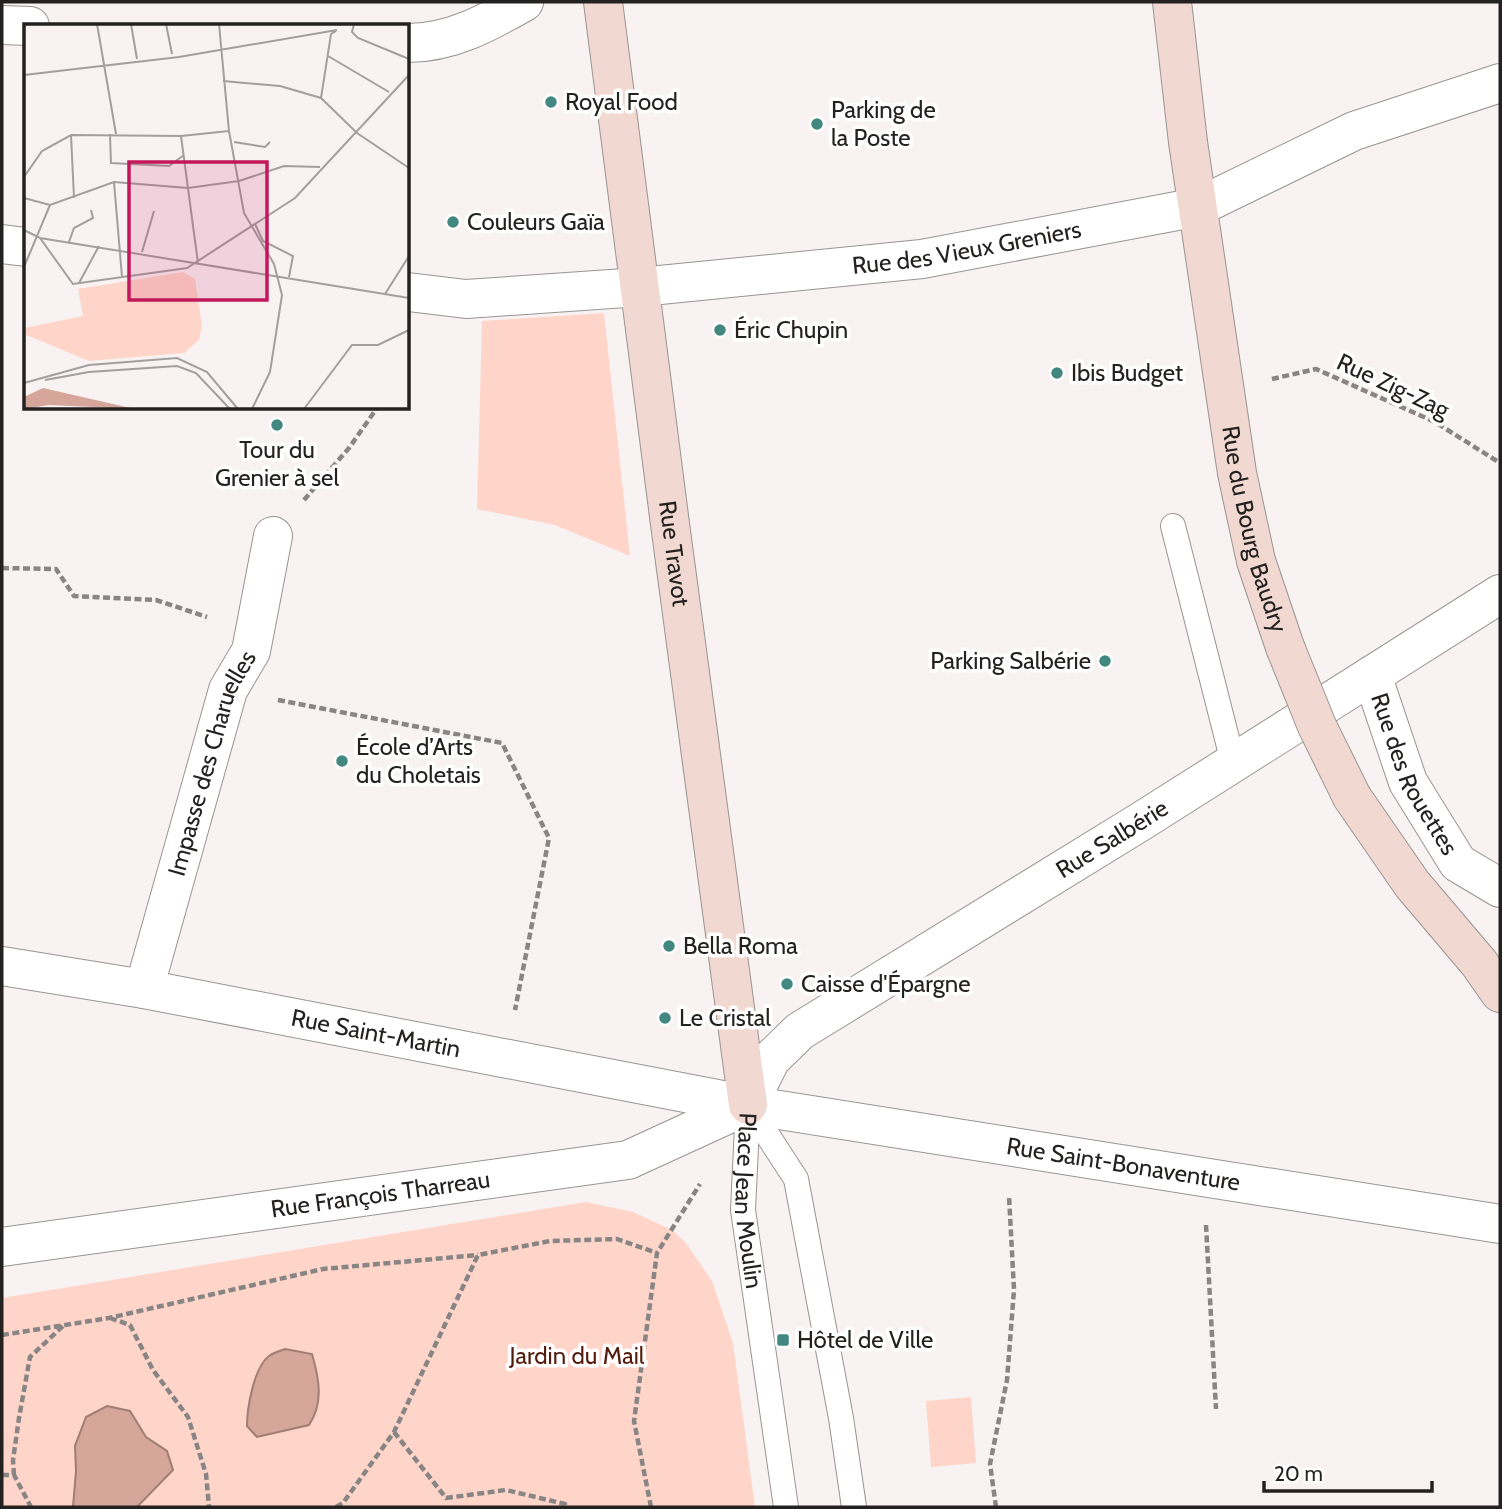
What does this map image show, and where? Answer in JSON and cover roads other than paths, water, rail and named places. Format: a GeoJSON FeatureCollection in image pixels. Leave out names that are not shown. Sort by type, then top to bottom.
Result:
{"type":"FeatureCollection","features":[{"type":"Feature","properties":{"kind":"street"},"geometry":{"type":"LineString","coordinates":[[410,43],[430,43],[481,27],[524,2]]}},
{"type":"Feature","properties":{"kind":"street","name":"Rue Travot"},"geometry":{"type":"LineString","coordinates":[[603,2],[748,1105]]}},
{"type":"Feature","properties":{"kind":"street","name":"Rue du Bourg Baudry"},"geometry":{"type":"LineString","coordinates":[[1172,2],[1224,393],[1237,473],[1256,561],[1285,647],[1317,726],[1352,797],[1412,884],[1479,963],[1500,993]]}},
{"type":"Feature","properties":{"kind":"street"},"geometry":{"type":"LineString","coordinates":[[2,24],[24,26]]}},
{"type":"Feature","properties":{"kind":"street","name":"Rue des Vieux Greniers"},"geometry":{"type":"LineString","coordinates":[[410,292],[466,299],[640,287],[922,259],[1198,207],[1354,131],[1500,83]]}},
{"type":"Feature","properties":{"kind":"street"},"geometry":{"type":"LineString","coordinates":[[2,244],[24,247]]}},
{"type":"Feature","properties":{"kind":"street","name":"Impasse des Charuelles"},"geometry":{"type":"LineString","coordinates":[[144,989],[228,690],[251,651],[273,536]]}},
{"type":"Feature","properties":{"kind":"street","name":"Rue Salbérie"},"geometry":{"type":"LineString","coordinates":[[748,1105],[771,1059],[800,1031],[1500,594]]}},
{"type":"Feature","properties":{"kind":"street","name":"Rue des Rouettes"},"geometry":{"type":"LineString","coordinates":[[1372,675],[1408,782],[1458,863],[1500,888]]}},
{"type":"Feature","properties":{"kind":"street","name":"Rue Saint-Martin"},"geometry":{"type":"LineString","coordinates":[[2,965],[144,989],[748,1105]]}},
{"type":"Feature","properties":{"kind":"street","name":"Rue Saint-Bonaventure"},"geometry":{"type":"LineString","coordinates":[[748,1105],[1500,1224]]}},
{"type":"Feature","properties":{"kind":"street","name":"Rue François Tharreau"},"geometry":{"type":"LineString","coordinates":[[2,1247],[628,1160],[748,1105]]}},
{"type":"Feature","properties":{"kind":"lane"},"geometry":{"type":"LineString","coordinates":[[1173,526],[1233,762]]}},
{"type":"Feature","properties":{"kind":"lane","name":"Place Jean Moulin"},"geometry":{"type":"LineString","coordinates":[[748,1105],[743,1210],[786,1507]]}},
{"type":"Feature","properties":{"kind":"lane","name":"Place Jean Moulin"},"geometry":{"type":"LineString","coordinates":[[748,1105],[796,1179],[840,1412],[854,1507]]}},
{"type":"Feature","properties":{"kind":"place","name":"Royal Food"},"geometry":{"type":"Point","coordinates":[551,102]}},
{"type":"Feature","properties":{"kind":"place","name":"Parking de la Poste"},"geometry":{"type":"Point","coordinates":[817,124]}},
{"type":"Feature","properties":{"kind":"place","name":"Couleurs Gaïa"},"geometry":{"type":"Point","coordinates":[453,222]}},
{"type":"Feature","properties":{"kind":"place","name":"Éric Chupin"},"geometry":{"type":"Point","coordinates":[720,330]}},
{"type":"Feature","properties":{"kind":"place","name":"Ibis Budget"},"geometry":{"type":"Point","coordinates":[1057,373]}},
{"type":"Feature","properties":{"kind":"place","name":"Tour du Grenier à sel"},"geometry":{"type":"Point","coordinates":[277,425]}},
{"type":"Feature","properties":{"kind":"place","name":"Parking Salbérie"},"geometry":{"type":"Point","coordinates":[1105,661]}},
{"type":"Feature","properties":{"kind":"place","name":"École d’Arts du Choletais"},"geometry":{"type":"Point","coordinates":[342,761]}},
{"type":"Feature","properties":{"kind":"place","name":"Bella Roma"},"geometry":{"type":"Point","coordinates":[669,946]}},
{"type":"Feature","properties":{"kind":"place","name":"Caisse d'Épargne"},"geometry":{"type":"Point","coordinates":[787,984]}},
{"type":"Feature","properties":{"kind":"place","name":"Le Cristal"},"geometry":{"type":"Point","coordinates":[665,1018]}},
{"type":"Feature","properties":{"kind":"place","name":"Hôtel de Ville"},"geometry":{"type":"Point","coordinates":[783,1340]}},
{"type":"Feature","properties":{"kind":"park label","name":"Jardin du Mail"},"geometry":{"type":"Point","coordinates":[577,1356]}}]}
